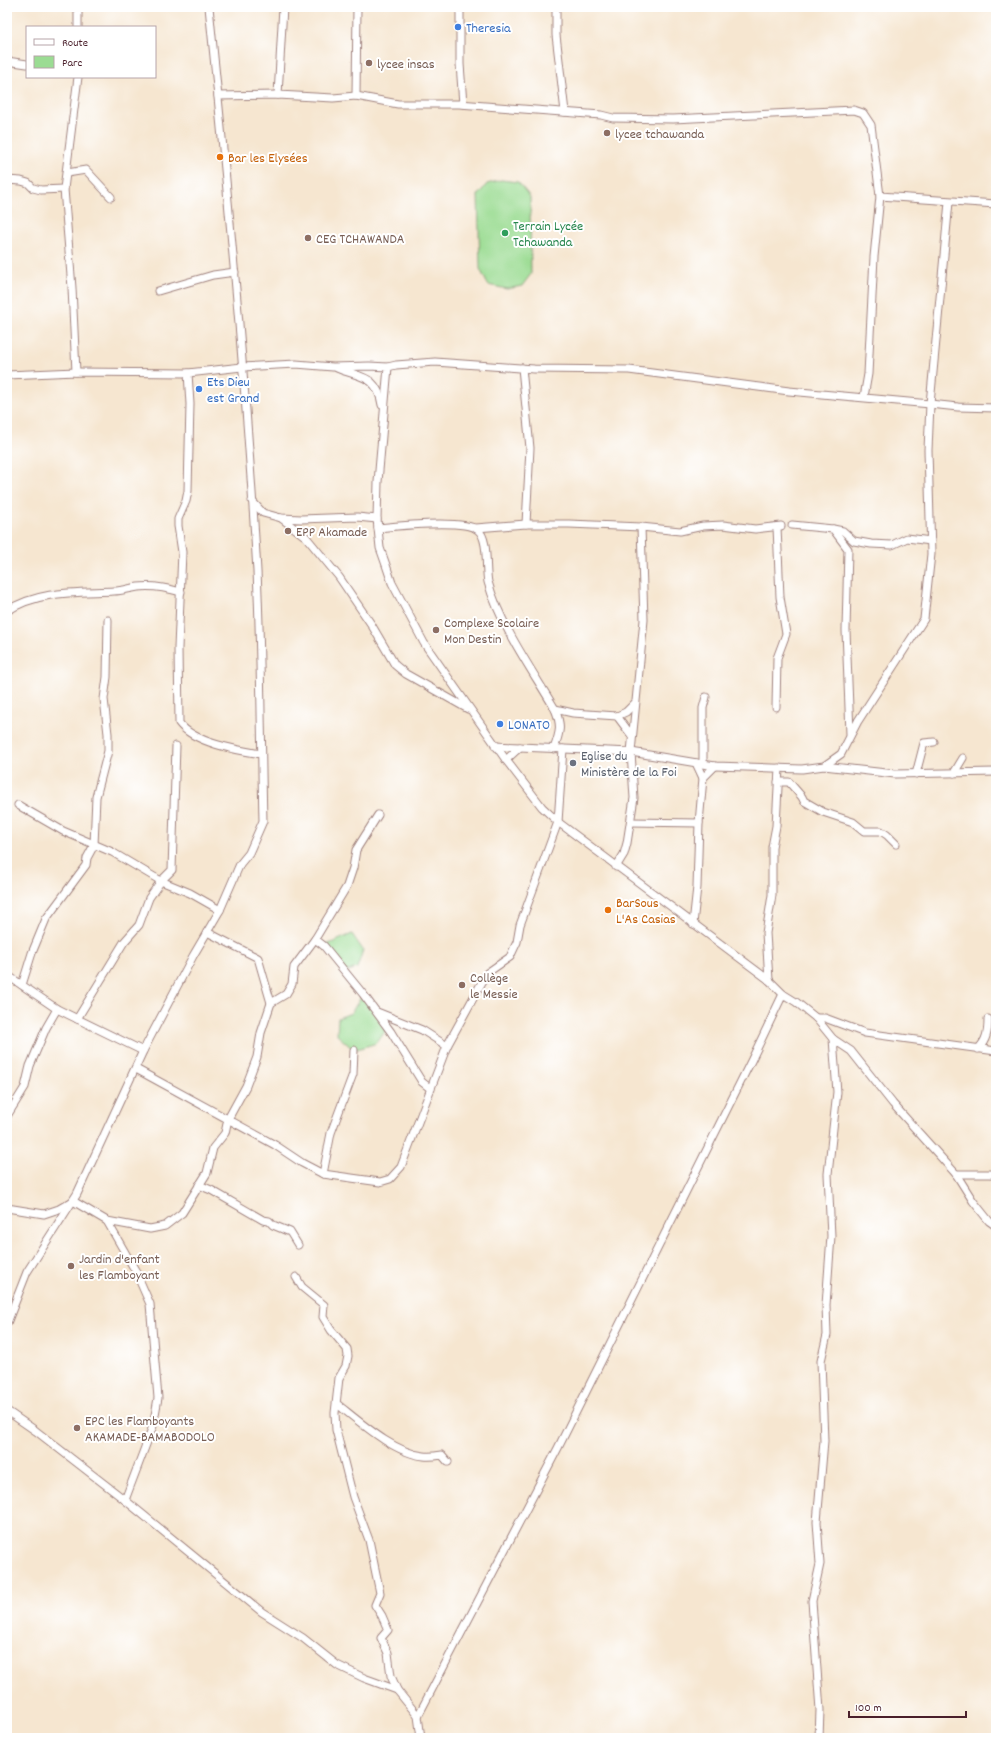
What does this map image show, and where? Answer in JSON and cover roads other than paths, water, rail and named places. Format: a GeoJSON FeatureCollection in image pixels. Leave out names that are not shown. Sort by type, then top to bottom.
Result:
{"type":"FeatureCollection","features":[{"type":"Feature","properties":{"kind":"street"},"geometry":{"type":"LineString","coordinates":[[78,7],[78,26]]}},
{"type":"Feature","properties":{"kind":"street"},"geometry":{"type":"LineString","coordinates":[[7,1323],[27,1272],[73,1201],[136,1069],[143,1051],[220,910],[240,864],[249,853],[263,821],[257,574],[235,272],[209,7]]}},
{"type":"Feature","properties":{"kind":"street"},"geometry":{"type":"LineString","coordinates":[[278,95],[283,7]]}},
{"type":"Feature","properties":{"kind":"street"},"geometry":{"type":"LineString","coordinates":[[356,96],[357,7]]}},
{"type":"Feature","properties":{"kind":"street"},"geometry":{"type":"LineString","coordinates":[[460,7],[460,64],[463,104]]}},
{"type":"Feature","properties":{"kind":"street"},"geometry":{"type":"LineString","coordinates":[[556,7],[556,35],[565,112]]}},
{"type":"Feature","properties":{"kind":"street"},"geometry":{"type":"LineString","coordinates":[[7,61],[26,64]]}},
{"type":"Feature","properties":{"kind":"street"},"geometry":{"type":"LineString","coordinates":[[76,372],[72,288],[64,189],[68,173],[78,78]]}},
{"type":"Feature","properties":{"kind":"street"},"geometry":{"type":"LineString","coordinates":[[218,96],[278,95],[333,98],[356,96],[398,104],[463,104],[602,115],[613,118],[673,120],[854,110],[863,113],[871,125],[880,196],[874,257],[868,374],[864,397]]}},
{"type":"Feature","properties":{"kind":"street"},"geometry":{"type":"LineString","coordinates":[[68,173],[86,170],[111,197]]}},
{"type":"Feature","properties":{"kind":"street"},"geometry":{"type":"LineString","coordinates":[[7,180],[28,183],[33,188],[41,190],[64,189]]}},
{"type":"Feature","properties":{"kind":"street"},"geometry":{"type":"LineString","coordinates":[[880,196],[949,202],[996,204]]}},
{"type":"Feature","properties":{"kind":"street"},"geometry":{"type":"LineString","coordinates":[[824,766],[842,754],[850,735],[924,619],[931,554],[928,450],[930,404],[949,202]]}},
{"type":"Feature","properties":{"kind":"street"},"geometry":{"type":"LineString","coordinates":[[158,291],[213,275],[235,272]]}},
{"type":"Feature","properties":{"kind":"street"},"geometry":{"type":"LineString","coordinates":[[7,375],[76,372],[188,373],[242,367],[296,364],[333,367],[388,367],[435,362],[522,368],[629,370],[789,391],[958,407],[996,408]]}},
{"type":"Feature","properties":{"kind":"street"},"geometry":{"type":"LineString","coordinates":[[333,367],[360,375],[372,381],[379,393],[384,413]]}},
{"type":"Feature","properties":{"kind":"street"},"geometry":{"type":"LineString","coordinates":[[388,367],[378,482],[377,519],[380,548],[392,583],[424,643],[495,746],[542,807],[558,822],[616,867],[769,980],[783,994],[816,1018],[833,1039],[851,1052],[893,1104],[956,1174],[973,1201],[989,1221],[996,1226]]}},
{"type":"Feature","properties":{"kind":"street"},"geometry":{"type":"LineString","coordinates":[[522,368],[530,448],[526,524]]}},
{"type":"Feature","properties":{"kind":"street"},"geometry":{"type":"LineString","coordinates":[[188,373],[190,404],[188,491],[186,501],[178,518],[178,526],[182,543],[178,648],[179,723],[187,732],[226,748],[261,754]]}},
{"type":"Feature","properties":{"kind":"street"},"geometry":{"type":"LineString","coordinates":[[252,501],[263,513],[281,518],[300,519],[357,517],[377,519]]}},
{"type":"Feature","properties":{"kind":"street"},"geometry":{"type":"LineString","coordinates":[[281,518],[306,537],[339,577],[371,624],[394,665],[406,674],[470,710]]}},
{"type":"Feature","properties":{"kind":"street"},"geometry":{"type":"LineString","coordinates":[[378,528],[422,524],[452,524],[476,528],[526,524],[569,524],[641,527],[680,531],[703,526],[723,525],[755,529],[779,526],[780,597],[786,634],[777,658],[776,707]]}},
{"type":"Feature","properties":{"kind":"street"},"geometry":{"type":"LineString","coordinates":[[792,525],[844,531],[854,541],[871,544],[892,545],[907,538],[931,541]]}},
{"type":"Feature","properties":{"kind":"street"},"geometry":{"type":"LineString","coordinates":[[616,867],[624,854],[631,822],[634,798],[631,752],[644,620],[641,527]]}},
{"type":"Feature","properties":{"kind":"street"},"geometry":{"type":"LineString","coordinates":[[476,528],[484,539],[488,582],[496,603],[507,626],[555,708],[560,721],[560,734],[554,749]]}},
{"type":"Feature","properties":{"kind":"street"},"geometry":{"type":"LineString","coordinates":[[833,529],[848,549],[846,630],[850,735]]}},
{"type":"Feature","properties":{"kind":"street"},"geometry":{"type":"LineString","coordinates":[[7,611],[38,597],[56,593],[117,591],[151,586],[181,592]]}},
{"type":"Feature","properties":{"kind":"street"},"geometry":{"type":"LineString","coordinates":[[22,984],[46,919],[86,865],[87,858],[94,845],[96,797],[108,751],[108,734],[104,699],[107,677],[108,620]]}},
{"type":"Feature","properties":{"kind":"street"},"geometry":{"type":"LineString","coordinates":[[693,924],[697,887],[699,823],[703,778],[699,763],[703,708],[706,697]]}},
{"type":"Feature","properties":{"kind":"street"},"geometry":{"type":"LineString","coordinates":[[555,708],[573,713],[617,716],[626,712],[635,702]]}},
{"type":"Feature","properties":{"kind":"street"},"geometry":{"type":"LineString","coordinates":[[617,716],[632,736]]}},
{"type":"Feature","properties":{"kind":"street"},"geometry":{"type":"LineString","coordinates":[[916,774],[924,743],[934,742]]}},
{"type":"Feature","properties":{"kind":"street"},"geometry":{"type":"LineString","coordinates":[[77,1019],[124,942],[139,925],[149,898],[161,881],[172,870],[176,746]]}},
{"type":"Feature","properties":{"kind":"street"},"geometry":{"type":"LineString","coordinates":[[495,746],[631,752],[715,766],[802,769],[824,766],[895,774],[996,772]]}},
{"type":"Feature","properties":{"kind":"street"},"geometry":{"type":"LineString","coordinates":[[506,760],[520,747]]}},
{"type":"Feature","properties":{"kind":"street"},"geometry":{"type":"LineString","coordinates":[[136,1069],[275,1145],[302,1163],[323,1174],[380,1182],[390,1179],[401,1167],[447,1046],[487,973],[510,957],[517,942],[520,925],[558,822],[563,749]]}},
{"type":"Feature","properties":{"kind":"street"},"geometry":{"type":"LineString","coordinates":[[954,773],[963,758]]}},
{"type":"Feature","properties":{"kind":"street"},"geometry":{"type":"LineString","coordinates":[[703,778],[715,766]]}},
{"type":"Feature","properties":{"kind":"street"},"geometry":{"type":"LineString","coordinates":[[769,980],[766,934],[772,895],[772,847],[776,826],[779,768]]}},
{"type":"Feature","properties":{"kind":"street"},"geometry":{"type":"LineString","coordinates":[[778,782],[789,782],[802,796],[804,801],[823,812],[853,822],[864,831],[881,831],[896,844]]}},
{"type":"Feature","properties":{"kind":"street"},"geometry":{"type":"LineString","coordinates":[[18,805],[63,831],[112,852],[161,881],[190,893],[220,910]]}},
{"type":"Feature","properties":{"kind":"street"},"geometry":{"type":"LineString","coordinates":[[271,1003],[286,994],[292,984],[294,967],[315,939],[347,886],[353,868],[356,850],[378,815]]}},
{"type":"Feature","properties":{"kind":"street"},"geometry":{"type":"LineString","coordinates":[[631,822],[699,823]]}},
{"type":"Feature","properties":{"kind":"street"},"geometry":{"type":"LineString","coordinates":[[73,1201],[107,1221],[150,1230],[165,1226],[182,1213],[207,1173],[213,1148],[225,1133],[228,1119],[246,1086],[257,1057],[261,1033],[271,1003],[258,958],[207,932]]}},
{"type":"Feature","properties":{"kind":"street"},"geometry":{"type":"LineString","coordinates":[[315,939],[324,946],[376,1012],[391,1032],[422,1082],[431,1089]]}},
{"type":"Feature","properties":{"kind":"street"},"geometry":{"type":"LineString","coordinates":[[7,975],[57,1009],[143,1051]]}},
{"type":"Feature","properties":{"kind":"street"},"geometry":{"type":"LineString","coordinates":[[418,1716],[558,1448],[783,994]]}},
{"type":"Feature","properties":{"kind":"street"},"geometry":{"type":"LineString","coordinates":[[7,1116],[25,1086],[30,1066],[46,1028],[57,1009]]}},
{"type":"Feature","properties":{"kind":"street"},"geometry":{"type":"LineString","coordinates":[[376,1012],[422,1030],[447,1046]]}},
{"type":"Feature","properties":{"kind":"street"},"geometry":{"type":"LineString","coordinates":[[816,1018],[825,1018],[864,1033],[996,1051]]}},
{"type":"Feature","properties":{"kind":"street"},"geometry":{"type":"LineString","coordinates":[[978,1048],[984,1043],[988,1029],[988,1019]]}},
{"type":"Feature","properties":{"kind":"street"},"geometry":{"type":"LineString","coordinates":[[819,1738],[820,1710],[812,1601],[820,1564],[817,1522],[824,1441],[822,1360],[826,1335],[826,1305],[831,1236],[828,1174],[837,1092],[833,1039]]}},
{"type":"Feature","properties":{"kind":"street"},"geometry":{"type":"LineString","coordinates":[[323,1174],[331,1133],[347,1094],[352,1074],[354,1050]]}},
{"type":"Feature","properties":{"kind":"street"},"geometry":{"type":"LineString","coordinates":[[956,1174],[990,1174],[996,1176]]}},
{"type":"Feature","properties":{"kind":"street"},"geometry":{"type":"LineString","coordinates":[[199,1185],[211,1190],[262,1220],[269,1221],[272,1225],[290,1232],[298,1245]]}},
{"type":"Feature","properties":{"kind":"street"},"geometry":{"type":"LineString","coordinates":[[7,1208],[44,1214],[59,1209],[73,1201]]}},
{"type":"Feature","properties":{"kind":"street"},"geometry":{"type":"LineString","coordinates":[[107,1221],[135,1270],[150,1304],[158,1393],[153,1426],[125,1500]]}},
{"type":"Feature","properties":{"kind":"street"},"geometry":{"type":"LineString","coordinates":[[296,1277],[302,1287],[324,1305],[323,1318],[347,1349],[348,1356],[346,1366],[339,1378],[335,1413],[336,1430],[353,1497],[369,1540],[380,1593],[375,1605],[388,1630],[381,1638],[388,1653],[391,1676],[397,1690],[418,1716],[421,1738]]}},
{"type":"Feature","properties":{"kind":"street"},"geometry":{"type":"LineString","coordinates":[[337,1404],[380,1437],[408,1451],[423,1456],[442,1455],[448,1462]]}},
{"type":"Feature","properties":{"kind":"street"},"geometry":{"type":"LineString","coordinates":[[7,1411],[36,1431],[125,1500],[262,1612],[303,1638],[337,1665],[364,1678],[397,1690]]}},
{"type":"Feature","properties":{"kind":"place","name":"Theresia"},"geometry":{"type":"Point","coordinates":[458,27]}},
{"type":"Feature","properties":{"kind":"place","name":"lycee insas"},"geometry":{"type":"Point","coordinates":[369,63]}},
{"type":"Feature","properties":{"kind":"place","name":"lycee tchawanda"},"geometry":{"type":"Point","coordinates":[607,133]}},
{"type":"Feature","properties":{"kind":"place","name":"Bar les Elysées"},"geometry":{"type":"Point","coordinates":[220,157]}},
{"type":"Feature","properties":{"kind":"place","name":"Terrain Lycée Tchawanda"},"geometry":{"type":"Point","coordinates":[505,233]}},
{"type":"Feature","properties":{"kind":"place","name":"CEG TCHAWANDA"},"geometry":{"type":"Point","coordinates":[308,238]}},
{"type":"Feature","properties":{"kind":"place","name":"Ets Dieu est Grand"},"geometry":{"type":"Point","coordinates":[199,389]}},
{"type":"Feature","properties":{"kind":"place","name":"EPP Akamade"},"geometry":{"type":"Point","coordinates":[288,531]}},
{"type":"Feature","properties":{"kind":"place","name":"Complexe Scolaire Mon Destin"},"geometry":{"type":"Point","coordinates":[436,630]}},
{"type":"Feature","properties":{"kind":"place","name":"LONATO"},"geometry":{"type":"Point","coordinates":[500,724]}},
{"type":"Feature","properties":{"kind":"place","name":"Eglise du Ministère de la Foi"},"geometry":{"type":"Point","coordinates":[573,763]}},
{"type":"Feature","properties":{"kind":"place","name":"BarSous L'As Casias"},"geometry":{"type":"Point","coordinates":[608,910]}},
{"type":"Feature","properties":{"kind":"place","name":"Collège le Messie"},"geometry":{"type":"Point","coordinates":[462,985]}},
{"type":"Feature","properties":{"kind":"place","name":"Jardin d'enfant les Flamboyant"},"geometry":{"type":"Point","coordinates":[71,1266]}},
{"type":"Feature","properties":{"kind":"place","name":"EPC les Flamboyants AKAMADE-BAMABODOLO"},"geometry":{"type":"Point","coordinates":[77,1428]}}]}
